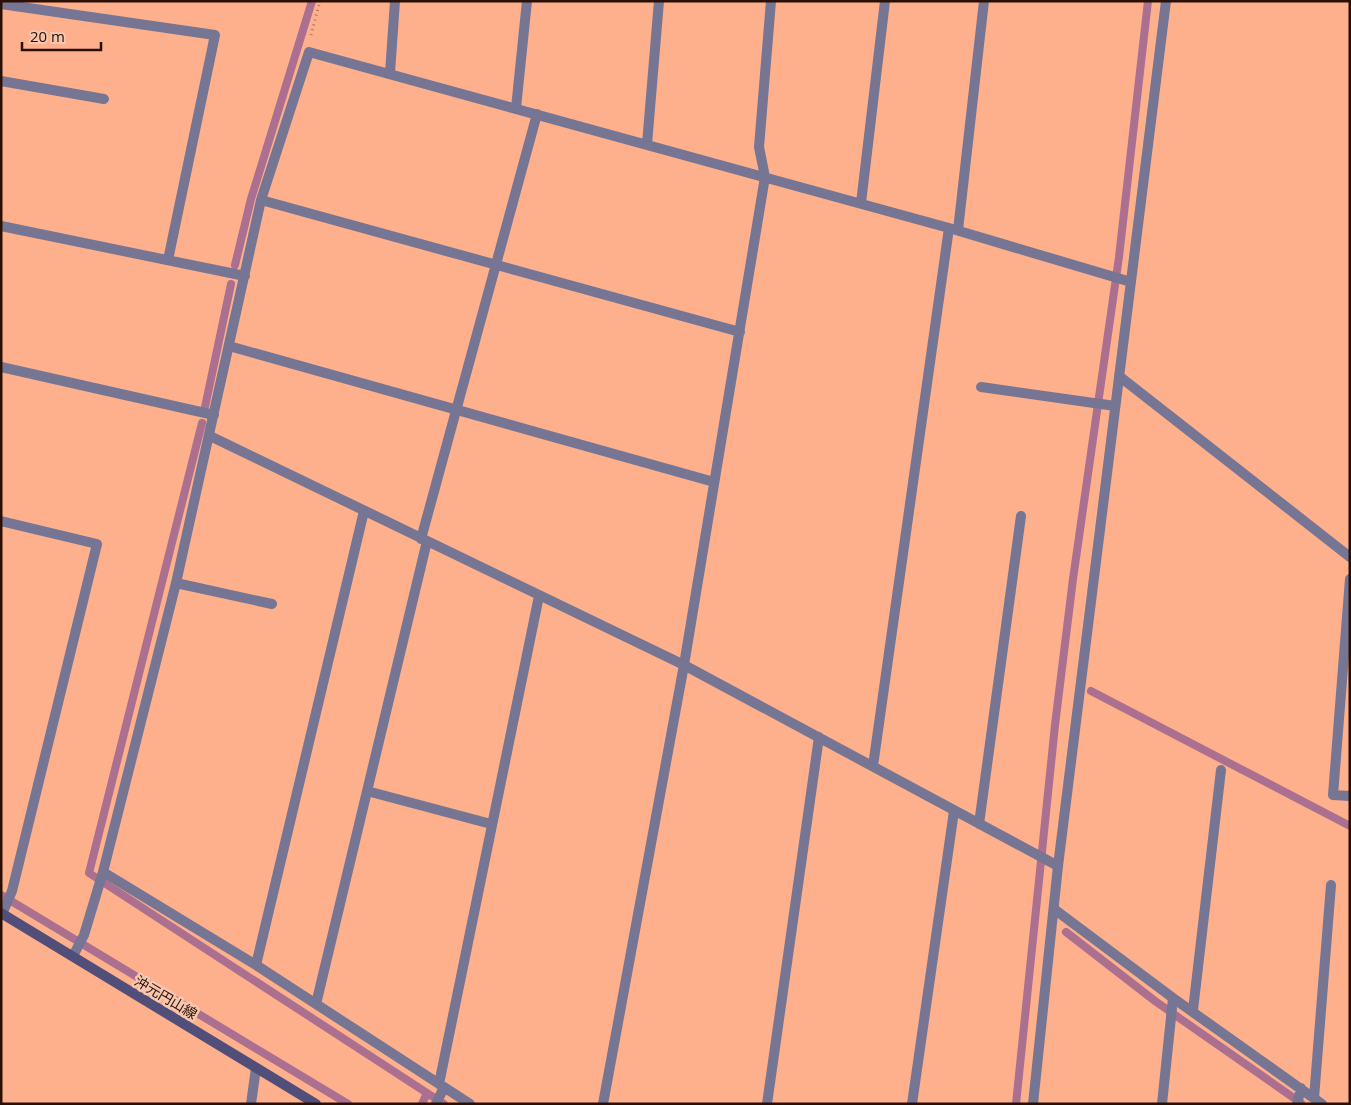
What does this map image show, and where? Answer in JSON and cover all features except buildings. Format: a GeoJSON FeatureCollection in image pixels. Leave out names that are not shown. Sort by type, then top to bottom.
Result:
{"type":"FeatureCollection","features":[{"type":"Feature","properties":{"kind":"main road","name":"沖元円山線"},"geometry":{"type":"LineString","coordinates":[[3,910],[73,956],[316,1104]]}},
{"type":"Feature","properties":{"kind":"street"},"geometry":{"type":"LineString","coordinates":[[390,73],[395,1]]}},
{"type":"Feature","properties":{"kind":"street"},"geometry":{"type":"LineString","coordinates":[[516,108],[527,1]]}},
{"type":"Feature","properties":{"kind":"street"},"geometry":{"type":"LineString","coordinates":[[647,144],[659,1]]}},
{"type":"Feature","properties":{"kind":"street"},"geometry":{"type":"LineString","coordinates":[[603,1104],[684,665],[765,177],[759,147],[771,1]]}},
{"type":"Feature","properties":{"kind":"street"},"geometry":{"type":"LineString","coordinates":[[861,204],[885,1]]}},
{"type":"Feature","properties":{"kind":"street"},"geometry":{"type":"LineString","coordinates":[[873,766],[954,229],[984,1]]}},
{"type":"Feature","properties":{"kind":"street"},"geometry":{"type":"LineString","coordinates":[[1033,1104],[1110,405],[1119,376],[1121,279],[1166,1]]}},
{"type":"Feature","properties":{"kind":"street"},"geometry":{"type":"LineString","coordinates":[[1,4],[214,35],[168,260]]}},
{"type":"Feature","properties":{"kind":"street"},"geometry":{"type":"LineString","coordinates":[[73,956],[80,946],[84,935],[101,878],[176,583],[261,200],[309,52],[954,229],[1121,279]]}},
{"type":"Feature","properties":{"kind":"street"},"geometry":{"type":"LineString","coordinates":[[1,81],[104,99]]}},
{"type":"Feature","properties":{"kind":"street"},"geometry":{"type":"LineString","coordinates":[[316,1004],[367,791],[423,540],[456,408],[537,114]]}},
{"type":"Feature","properties":{"kind":"street"},"geometry":{"type":"LineString","coordinates":[[261,200],[740,332]]}},
{"type":"Feature","properties":{"kind":"street"},"geometry":{"type":"LineString","coordinates":[[1,226],[245,276]]}},
{"type":"Feature","properties":{"kind":"street"},"geometry":{"type":"LineString","coordinates":[[229,346],[456,408],[714,482]]}},
{"type":"Feature","properties":{"kind":"street"},"geometry":{"type":"LineString","coordinates":[[1,367],[214,415]]}},
{"type":"Feature","properties":{"kind":"street"},"geometry":{"type":"LineString","coordinates":[[1119,376],[1350,557]]}},
{"type":"Feature","properties":{"kind":"street"},"geometry":{"type":"LineString","coordinates":[[981,387],[1110,405]]}},
{"type":"Feature","properties":{"kind":"street"},"geometry":{"type":"LineString","coordinates":[[210,436],[684,665],[820,736],[954,811],[1058,866]]}},
{"type":"Feature","properties":{"kind":"street"},"geometry":{"type":"LineString","coordinates":[[256,965],[364,511]]}},
{"type":"Feature","properties":{"kind":"street"},"geometry":{"type":"LineString","coordinates":[[979,824],[1021,516]]}},
{"type":"Feature","properties":{"kind":"street"},"geometry":{"type":"LineString","coordinates":[[1,521],[97,544],[12,891],[3,910]]}},
{"type":"Feature","properties":{"kind":"street"},"geometry":{"type":"LineString","coordinates":[[1350,579],[1333,795],[1350,796]]}},
{"type":"Feature","properties":{"kind":"street"},"geometry":{"type":"LineString","coordinates":[[176,583],[272,604]]}},
{"type":"Feature","properties":{"kind":"street"},"geometry":{"type":"LineString","coordinates":[[437,1101],[491,824],[539,596]]}},
{"type":"Feature","properties":{"kind":"street"},"geometry":{"type":"LineString","coordinates":[[767,1104],[820,736]]}},
{"type":"Feature","properties":{"kind":"street"},"geometry":{"type":"LineString","coordinates":[[1193,1010],[1221,770]]}},
{"type":"Feature","properties":{"kind":"street"},"geometry":{"type":"LineString","coordinates":[[367,791],[491,824]]}},
{"type":"Feature","properties":{"kind":"street"},"geometry":{"type":"LineString","coordinates":[[912,1104],[954,811]]}},
{"type":"Feature","properties":{"kind":"street"},"geometry":{"type":"LineString","coordinates":[[101,878],[256,965],[470,1104]]}},
{"type":"Feature","properties":{"kind":"street"},"geometry":{"type":"LineString","coordinates":[[1054,909],[1171,1005],[1193,1010],[1299,1097],[1318,1101],[1331,885]]}},
{"type":"Feature","properties":{"kind":"street"},"geometry":{"type":"LineString","coordinates":[[1162,1104],[1171,1005]]}},
{"type":"Feature","properties":{"kind":"street"},"geometry":{"type":"LineString","coordinates":[[251,1104],[256,1068]]}},
{"type":"Feature","properties":{"kind":"path"},"geometry":{"type":"LineString","coordinates":[[309,52],[320,1]]}},
{"type":"Feature","properties":{"kind":"waterway"},"geometry":{"type":"LineString","coordinates":[[235,265],[251,199],[312,1]]}},
{"type":"Feature","properties":{"kind":"waterway"},"geometry":{"type":"LineString","coordinates":[[1016,1104],[1055,725],[1073,579],[1119,257],[1148,1]]}},
{"type":"Feature","properties":{"kind":"waterway"},"geometry":{"type":"LineString","coordinates":[[205,407],[231,284]]}},
{"type":"Feature","properties":{"kind":"waterway"},"geometry":{"type":"LineString","coordinates":[[202,423],[89,873],[444,1104]]}},
{"type":"Feature","properties":{"kind":"waterway"},"geometry":{"type":"LineString","coordinates":[[1091,691],[1350,826]]}},
{"type":"Feature","properties":{"kind":"waterway"},"geometry":{"type":"LineString","coordinates":[[1,895],[348,1104]]}},
{"type":"Feature","properties":{"kind":"waterway"},"geometry":{"type":"LineString","coordinates":[[1066,932],[1155,1001],[1301,1103]]}},
{"type":"Feature","properties":{"kind":"waterway"},"geometry":{"type":"LineString","coordinates":[[422,1104],[427,1093]]}}]}
